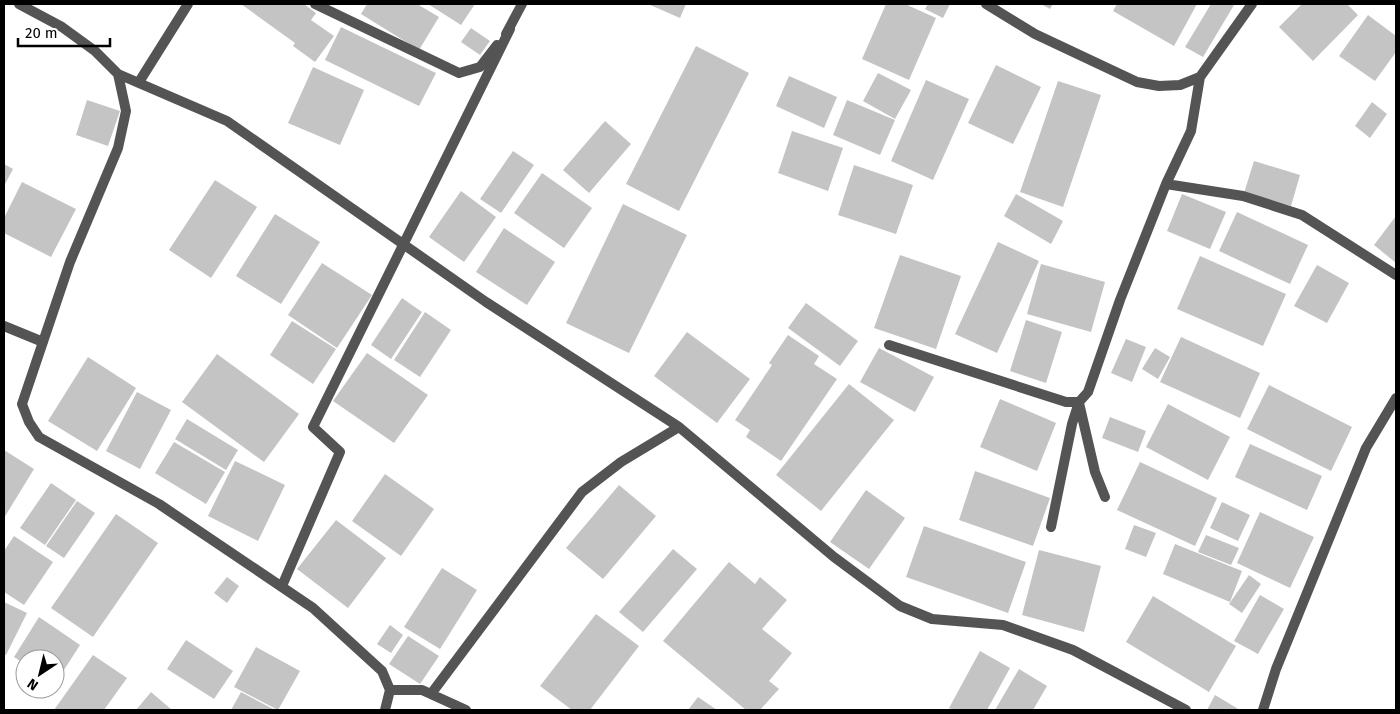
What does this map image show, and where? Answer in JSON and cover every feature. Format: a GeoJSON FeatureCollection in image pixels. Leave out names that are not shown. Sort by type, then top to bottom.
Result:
{"type":"FeatureCollection","features":[{"type":"Feature","properties":{"kind":"street"},"geometry":{"type":"LineString","coordinates":[[19,4],[62,27],[95,50],[118,74],[227,121],[486,302],[679,427],[834,557],[900,606],[932,619],[1003,625],[1073,650],[1186,710]]}},
{"type":"Feature","properties":{"kind":"street"},"geometry":{"type":"LineString","coordinates":[[139,82],[188,4]]}},
{"type":"Feature","properties":{"kind":"street"},"geometry":{"type":"LineString","coordinates":[[315,4],[459,73],[480,67],[510,29]]}},
{"type":"Feature","properties":{"kind":"street"},"geometry":{"type":"LineString","coordinates":[[282,586],[340,452],[313,427],[522,4]]}},
{"type":"Feature","properties":{"kind":"street"},"geometry":{"type":"LineString","coordinates":[[986,4],[1035,34],[1137,82],[1160,86],[1180,85],[1200,77]]}},
{"type":"Feature","properties":{"kind":"street"},"geometry":{"type":"LineString","coordinates":[[1051,528],[1068,441],[1079,402],[1088,392],[1120,300],[1166,184],[1191,130],[1200,77],[1252,4]]}},
{"type":"Feature","properties":{"kind":"street"},"geometry":{"type":"LineString","coordinates":[[118,74],[126,112],[118,148],[70,262],[22,404],[29,422],[40,437],[159,504],[313,608],[382,671],[390,690],[385,710]]}},
{"type":"Feature","properties":{"kind":"street"},"geometry":{"type":"LineString","coordinates":[[1166,184],[1243,196],[1302,215],[1396,275]]}},
{"type":"Feature","properties":{"kind":"street"},"geometry":{"type":"LineString","coordinates":[[4,326],[43,342]]}},
{"type":"Feature","properties":{"kind":"street"},"geometry":{"type":"LineString","coordinates":[[889,345],[1066,402],[1079,402]]}},
{"type":"Feature","properties":{"kind":"street"},"geometry":{"type":"LineString","coordinates":[[1263,710],[1276,670],[1366,448],[1396,398]]}},
{"type":"Feature","properties":{"kind":"street"},"geometry":{"type":"LineString","coordinates":[[1079,402],[1095,472],[1104,497]]}},
{"type":"Feature","properties":{"kind":"street"},"geometry":{"type":"LineString","coordinates":[[431,694],[582,492],[621,462],[679,427]]}},
{"type":"Feature","properties":{"kind":"street"},"geometry":{"type":"LineString","coordinates":[[390,690],[422,690],[466,710]]}},
{"type":"Feature","properties":{"kind":"building"},"geometry":{"type":"Polygon","coordinates":[[[241,4],[304,4],[316,13],[311,20],[334,36],[315,62],[293,46],[295,43],[241,4]]]}},
{"type":"Feature","properties":{"kind":"building"},"geometry":{"type":"Polygon","coordinates":[[[367,4],[417,4],[439,17],[419,50],[361,14],[367,4]]]}},
{"type":"Feature","properties":{"kind":"building"},"geometry":{"type":"Polygon","coordinates":[[[428,4],[475,4],[461,25],[428,4]]]}},
{"type":"Feature","properties":{"kind":"building"},"geometry":{"type":"Polygon","coordinates":[[[648,4],[686,4],[680,18],[648,4]]]}},
{"type":"Feature","properties":{"kind":"building"},"geometry":{"type":"Polygon","coordinates":[[[886,4],[905,4],[936,18],[909,80],[862,59],[886,4]]]}},
{"type":"Feature","properties":{"kind":"building"},"geometry":{"type":"Polygon","coordinates":[[[928,4],[950,4],[943,18],[925,9],[928,4]]]}},
{"type":"Feature","properties":{"kind":"building"},"geometry":{"type":"Polygon","coordinates":[[[1041,4],[1053,4],[1050,9],[1041,4]]]}},
{"type":"Feature","properties":{"kind":"building"},"geometry":{"type":"Polygon","coordinates":[[[1117,4],[1197,4],[1174,46],[1113,11],[1117,4]]]}},
{"type":"Feature","properties":{"kind":"building"},"geometry":{"type":"Polygon","coordinates":[[[1211,4],[1234,5],[1203,57],[1185,47],[1211,4]]]}},
{"type":"Feature","properties":{"kind":"building"},"geometry":{"type":"Polygon","coordinates":[[[1302,4],[1347,4],[1358,15],[1313,61],[1279,27],[1302,4]]]}},
{"type":"Feature","properties":{"kind":"building"},"geometry":{"type":"Polygon","coordinates":[[[1368,15],[1396,36],[1396,52],[1375,81],[1339,56],[1368,15]]]}},
{"type":"Feature","properties":{"kind":"building"},"geometry":{"type":"Polygon","coordinates":[[[341,27],[436,73],[419,106],[325,60],[341,27]]]}},
{"type":"Feature","properties":{"kind":"building"},"geometry":{"type":"Polygon","coordinates":[[[471,28],[490,41],[480,55],[461,42],[471,28]]]}},
{"type":"Feature","properties":{"kind":"building"},"geometry":{"type":"Polygon","coordinates":[[[696,46],[749,73],[679,211],[626,184],[696,46]]]}},
{"type":"Feature","properties":{"kind":"building"},"geometry":{"type":"Polygon","coordinates":[[[996,65],[1041,87],[1013,144],[968,123],[996,65]]]}},
{"type":"Feature","properties":{"kind":"building"},"geometry":{"type":"Polygon","coordinates":[[[313,67],[364,90],[340,145],[288,123],[313,67]]]}},
{"type":"Feature","properties":{"kind":"building"},"geometry":{"type":"Polygon","coordinates":[[[878,73],[911,90],[895,119],[863,101],[878,73]]]}},
{"type":"Feature","properties":{"kind":"building"},"geometry":{"type":"Polygon","coordinates":[[[789,76],[837,97],[824,128],[776,106],[789,76]]]}},
{"type":"Feature","properties":{"kind":"building"},"geometry":{"type":"Polygon","coordinates":[[[926,80],[969,99],[933,180],[891,161],[926,80]]]}},
{"type":"Feature","properties":{"kind":"building"},"geometry":{"type":"Polygon","coordinates":[[[1058,81],[1101,95],[1063,207],[1020,192],[1058,81]]]}},
{"type":"Feature","properties":{"kind":"building"},"geometry":{"type":"Polygon","coordinates":[[[87,100],[120,111],[108,146],[76,135],[87,100]]]}},
{"type":"Feature","properties":{"kind":"building"},"geometry":{"type":"Polygon","coordinates":[[[847,100],[895,120],[880,155],[833,135],[847,100]]]}},
{"type":"Feature","properties":{"kind":"building"},"geometry":{"type":"Polygon","coordinates":[[[1372,102],[1387,114],[1370,138],[1355,126],[1372,102]]]}},
{"type":"Feature","properties":{"kind":"building"},"geometry":{"type":"Polygon","coordinates":[[[605,121],[631,144],[589,193],[563,170],[605,121]]]}},
{"type":"Feature","properties":{"kind":"building"},"geometry":{"type":"Polygon","coordinates":[[[792,131],[843,148],[828,191],[778,173],[792,131]]]}},
{"type":"Feature","properties":{"kind":"building"},"geometry":{"type":"Polygon","coordinates":[[[513,151],[534,165],[501,213],[480,199],[513,151]]]}},
{"type":"Feature","properties":{"kind":"building"},"geometry":{"type":"Polygon","coordinates":[[[1254,161],[1300,175],[1291,206],[1244,193],[1254,161]]]}},
{"type":"Feature","properties":{"kind":"building"},"geometry":{"type":"Polygon","coordinates":[[[4,164],[13,169],[4,186],[4,164]]]}},
{"type":"Feature","properties":{"kind":"building"},"geometry":{"type":"Polygon","coordinates":[[[854,165],[913,185],[896,234],[838,215],[854,165]]]}},
{"type":"Feature","properties":{"kind":"building"},"geometry":{"type":"Polygon","coordinates":[[[542,173],[592,208],[564,248],[514,213],[542,173]]]}},
{"type":"Feature","properties":{"kind":"building"},"geometry":{"type":"Polygon","coordinates":[[[215,180],[257,207],[211,278],[169,250],[215,180]]]}},
{"type":"Feature","properties":{"kind":"building"},"geometry":{"type":"Polygon","coordinates":[[[22,182],[76,209],[51,257],[4,233],[4,218],[22,182]]]}},
{"type":"Feature","properties":{"kind":"building"},"geometry":{"type":"Polygon","coordinates":[[[461,191],[496,217],[464,262],[429,237],[461,191]]]}},
{"type":"Feature","properties":{"kind":"building"},"geometry":{"type":"Polygon","coordinates":[[[1016,194],[1063,221],[1051,244],[1004,216],[1016,194]]]}},
{"type":"Feature","properties":{"kind":"building"},"geometry":{"type":"Polygon","coordinates":[[[1182,194],[1226,212],[1210,249],[1167,231],[1182,194]]]}},
{"type":"Feature","properties":{"kind":"building"},"geometry":{"type":"Polygon","coordinates":[[[623,204],[687,235],[629,353],[566,323],[623,204]]]}},
{"type":"Feature","properties":{"kind":"building"},"geometry":{"type":"Polygon","coordinates":[[[1237,212],[1308,245],[1290,284],[1219,251],[1237,212]]]}},
{"type":"Feature","properties":{"kind":"building"},"geometry":{"type":"Polygon","coordinates":[[[275,214],[320,242],[281,304],[236,276],[275,214]]]}},
{"type":"Feature","properties":{"kind":"building"},"geometry":{"type":"Polygon","coordinates":[[[1396,216],[1396,263],[1374,245],[1396,216]]]}},
{"type":"Feature","properties":{"kind":"building"},"geometry":{"type":"Polygon","coordinates":[[[504,228],[555,262],[527,305],[476,272],[504,228]]]}},
{"type":"Feature","properties":{"kind":"building"},"geometry":{"type":"Polygon","coordinates":[[[998,242],[1039,261],[997,353],[955,334],[998,242]]]}},
{"type":"Feature","properties":{"kind":"building"},"geometry":{"type":"Polygon","coordinates":[[[900,255],[961,276],[936,349],[874,328],[900,255]]]}},
{"type":"Feature","properties":{"kind":"building"},"geometry":{"type":"Polygon","coordinates":[[[1200,256],[1286,294],[1263,346],[1177,309],[1200,256]]]}},
{"type":"Feature","properties":{"kind":"building"},"geometry":{"type":"Polygon","coordinates":[[[322,263],[372,295],[337,348],[288,315],[322,263]]]}},
{"type":"Feature","properties":{"kind":"building"},"geometry":{"type":"Polygon","coordinates":[[[1041,264],[1105,282],[1091,332],[1027,314],[1041,264]]]}},
{"type":"Feature","properties":{"kind":"building"},"geometry":{"type":"Polygon","coordinates":[[[1317,265],[1349,283],[1327,323],[1294,306],[1317,265]]]}},
{"type":"Feature","properties":{"kind":"building"},"geometry":{"type":"Polygon","coordinates":[[[402,298],[422,312],[391,359],[371,345],[402,298]]]}},
{"type":"Feature","properties":{"kind":"building"},"geometry":{"type":"Polygon","coordinates":[[[806,303],[858,341],[840,366],[788,328],[806,303]]]}},
{"type":"Feature","properties":{"kind":"building"},"geometry":{"type":"Polygon","coordinates":[[[425,312],[451,330],[420,377],[394,360],[425,312]]]}},
{"type":"Feature","properties":{"kind":"building"},"geometry":{"type":"Polygon","coordinates":[[[1026,320],[1062,332],[1046,383],[1010,371],[1026,320]]]}},
{"type":"Feature","properties":{"kind":"building"},"geometry":{"type":"Polygon","coordinates":[[[292,321],[336,349],[313,384],[270,355],[292,321]]]}},
{"type":"Feature","properties":{"kind":"building"},"geometry":{"type":"Polygon","coordinates":[[[687,332],[750,379],[717,423],[654,376],[687,332]]]}},
{"type":"Feature","properties":{"kind":"building"},"geometry":{"type":"Polygon","coordinates":[[[788,335],[819,356],[814,364],[837,379],[781,461],[746,437],[750,430],[735,420],[772,365],[769,363],[788,335]]]}},
{"type":"Feature","properties":{"kind":"building"},"geometry":{"type":"Polygon","coordinates":[[[1181,337],[1260,373],[1240,418],[1160,382],[1181,337]]]}},
{"type":"Feature","properties":{"kind":"building"},"geometry":{"type":"Polygon","coordinates":[[[1126,339],[1146,347],[1132,382],[1111,373],[1126,339]]]}},
{"type":"Feature","properties":{"kind":"building"},"geometry":{"type":"Polygon","coordinates":[[[879,348],[934,377],[915,412],[860,382],[879,348]]]}},
{"type":"Feature","properties":{"kind":"building"},"geometry":{"type":"Polygon","coordinates":[[[1155,348],[1170,357],[1158,379],[1142,369],[1155,348]]]}},
{"type":"Feature","properties":{"kind":"building"},"geometry":{"type":"Polygon","coordinates":[[[367,353],[428,395],[394,443],[333,401],[367,353]]]}},
{"type":"Feature","properties":{"kind":"building"},"geometry":{"type":"Polygon","coordinates":[[[217,354],[299,414],[264,462],[182,402],[217,354]]]}},
{"type":"Feature","properties":{"kind":"building"},"geometry":{"type":"Polygon","coordinates":[[[88,357],[136,388],[97,451],[48,421],[88,357]]]}},
{"type":"Feature","properties":{"kind":"building"},"geometry":{"type":"Polygon","coordinates":[[[849,384],[894,420],[821,511],[776,475],[849,384]]]}},
{"type":"Feature","properties":{"kind":"building"},"geometry":{"type":"Polygon","coordinates":[[[1269,385],[1352,427],[1331,471],[1247,429],[1269,385]]]}},
{"type":"Feature","properties":{"kind":"building"},"geometry":{"type":"Polygon","coordinates":[[[137,392],[171,410],[140,469],[106,451],[137,392]]]}},
{"type":"Feature","properties":{"kind":"building"},"geometry":{"type":"Polygon","coordinates":[[[1000,399],[1056,423],[1037,471],[980,447],[1000,399]]]}},
{"type":"Feature","properties":{"kind":"building"},"geometry":{"type":"Polygon","coordinates":[[[1168,404],[1230,437],[1208,480],[1146,447],[1168,404]]]}},
{"type":"Feature","properties":{"kind":"building"},"geometry":{"type":"Polygon","coordinates":[[[1110,417],[1146,431],[1138,452],[1102,438],[1110,417]]]}},
{"type":"Feature","properties":{"kind":"building"},"geometry":{"type":"Polygon","coordinates":[[[187,419],[238,450],[226,470],[175,439],[187,419]]]}},
{"type":"Feature","properties":{"kind":"building"},"geometry":{"type":"Polygon","coordinates":[[[174,442],[225,472],[206,504],[155,473],[174,442]]]}},
{"type":"Feature","properties":{"kind":"building"},"geometry":{"type":"Polygon","coordinates":[[[1250,444],[1322,476],[1307,510],[1235,477],[1250,444]]]}},
{"type":"Feature","properties":{"kind":"building"},"geometry":{"type":"Polygon","coordinates":[[[4,450],[34,469],[4,518],[4,450]]]}},
{"type":"Feature","properties":{"kind":"building"},"geometry":{"type":"Polygon","coordinates":[[[235,461],[285,485],[258,541],[208,516],[235,461]]]}},
{"type":"Feature","properties":{"kind":"building"},"geometry":{"type":"Polygon","coordinates":[[[1140,462],[1217,498],[1195,546],[1117,510],[1140,462]]]}},
{"type":"Feature","properties":{"kind":"building"},"geometry":{"type":"Polygon","coordinates":[[[975,471],[1050,498],[1033,546],[959,520],[975,471]]]}},
{"type":"Feature","properties":{"kind":"building"},"geometry":{"type":"Polygon","coordinates":[[[385,474],[434,509],[401,556],[352,521],[385,474]]]}},
{"type":"Feature","properties":{"kind":"building"},"geometry":{"type":"Polygon","coordinates":[[[51,483],[76,500],[45,545],[20,528],[51,483]]]}},
{"type":"Feature","properties":{"kind":"building"},"geometry":{"type":"Polygon","coordinates":[[[619,485],[656,516],[603,579],[566,548],[619,485]]]}},
{"type":"Feature","properties":{"kind":"building"},"geometry":{"type":"Polygon","coordinates":[[[866,490],[905,518],[869,569],[830,542],[866,490]]]}},
{"type":"Feature","properties":{"kind":"building"},"geometry":{"type":"Polygon","coordinates":[[[77,501],[95,513],[64,558],[46,546],[77,501]]]}},
{"type":"Feature","properties":{"kind":"building"},"geometry":{"type":"Polygon","coordinates":[[[1222,502],[1250,515],[1238,541],[1210,528],[1222,502]]]}},
{"type":"Feature","properties":{"kind":"building"},"geometry":{"type":"Polygon","coordinates":[[[1260,512],[1314,537],[1290,588],[1237,563],[1260,512]]]}},
{"type":"Feature","properties":{"kind":"building"},"geometry":{"type":"Polygon","coordinates":[[[116,514],[158,543],[93,637],[51,608],[116,514]]]}},
{"type":"Feature","properties":{"kind":"building"},"geometry":{"type":"Polygon","coordinates":[[[336,520],[386,558],[348,608],[297,569],[336,520]]]}},
{"type":"Feature","properties":{"kind":"building"},"geometry":{"type":"Polygon","coordinates":[[[1134,525],[1156,533],[1146,557],[1125,549],[1134,525]]]}},
{"type":"Feature","properties":{"kind":"building"},"geometry":{"type":"Polygon","coordinates":[[[924,526],[1026,562],[1008,613],[906,577],[924,526]]]}},
{"type":"Feature","properties":{"kind":"building"},"geometry":{"type":"Polygon","coordinates":[[[1206,535],[1239,548],[1231,565],[1198,552],[1206,535]]]}},
{"type":"Feature","properties":{"kind":"building"},"geometry":{"type":"Polygon","coordinates":[[[14,536],[53,562],[24,605],[4,592],[4,551],[14,536]]]}},
{"type":"Feature","properties":{"kind":"building"},"geometry":{"type":"Polygon","coordinates":[[[1175,544],[1242,571],[1230,602],[1163,574],[1175,544]]]}},
{"type":"Feature","properties":{"kind":"building"},"geometry":{"type":"Polygon","coordinates":[[[673,549],[697,569],[643,632],[619,612],[673,549]]]}},
{"type":"Feature","properties":{"kind":"building"},"geometry":{"type":"Polygon","coordinates":[[[1039,550],[1101,566],[1084,632],[1022,615],[1039,550]]]}},
{"type":"Feature","properties":{"kind":"building"},"geometry":{"type":"Polygon","coordinates":[[[729,562],[755,584],[760,577],[787,600],[762,629],[792,653],[769,681],[779,689],[760,710],[746,710],[663,641],[729,562]]]}},
{"type":"Feature","properties":{"kind":"building"},"geometry":{"type":"Polygon","coordinates":[[[442,568],[477,590],[440,649],[404,627],[442,568]]]}},
{"type":"Feature","properties":{"kind":"building"},"geometry":{"type":"Polygon","coordinates":[[[1249,575],[1261,584],[1242,613],[1229,604],[1249,575]]]}},
{"type":"Feature","properties":{"kind":"building"},"geometry":{"type":"Polygon","coordinates":[[[227,577],[239,586],[227,603],[214,593],[227,577]]]}},
{"type":"Feature","properties":{"kind":"building"},"geometry":{"type":"Polygon","coordinates":[[[1260,595],[1284,609],[1258,654],[1234,641],[1260,595]]]}},
{"type":"Feature","properties":{"kind":"building"},"geometry":{"type":"Polygon","coordinates":[[[1153,596],[1236,646],[1209,692],[1126,642],[1153,596]]]}},
{"type":"Feature","properties":{"kind":"building"},"geometry":{"type":"Polygon","coordinates":[[[4,602],[27,613],[6,655],[4,654],[4,602]]]}},
{"type":"Feature","properties":{"kind":"building"},"geometry":{"type":"Polygon","coordinates":[[[596,614],[639,646],[590,710],[572,710],[540,686],[596,614]]]}},
{"type":"Feature","properties":{"kind":"building"},"geometry":{"type":"Polygon","coordinates":[[[39,617],[80,645],[65,668],[65,649],[19,649],[39,617]]]}},
{"type":"Feature","properties":{"kind":"building"},"geometry":{"type":"Polygon","coordinates":[[[390,625],[403,635],[391,653],[377,644],[390,625]]]}},
{"type":"Feature","properties":{"kind":"building"},"geometry":{"type":"Polygon","coordinates":[[[408,636],[439,656],[420,684],[389,664],[408,636]]]}},
{"type":"Feature","properties":{"kind":"building"},"geometry":{"type":"Polygon","coordinates":[[[186,640],[233,671],[214,699],[167,669],[186,640]]]}},
{"type":"Feature","properties":{"kind":"building"},"geometry":{"type":"Polygon","coordinates":[[[256,647],[300,671],[278,710],[234,687],[256,647]]]}},
{"type":"Feature","properties":{"kind":"building"},"geometry":{"type":"Polygon","coordinates":[[[980,651],[1010,668],[987,710],[953,710],[949,708],[980,651]]]}},
{"type":"Feature","properties":{"kind":"building"},"geometry":{"type":"Polygon","coordinates":[[[93,655],[127,678],[104,710],[54,710],[62,699],[65,699],[65,694],[93,655]]]}},
{"type":"Feature","properties":{"kind":"building"},"geometry":{"type":"Polygon","coordinates":[[[1019,669],[1047,686],[1033,710],[995,710],[1019,669]]]}},
{"type":"Feature","properties":{"kind":"building"},"geometry":{"type":"Polygon","coordinates":[[[151,692],[172,710],[136,710],[151,692]]]}},
{"type":"Feature","properties":{"kind":"building"},"geometry":{"type":"Polygon","coordinates":[[[241,692],[275,710],[231,710],[241,692]]]}},
{"type":"Feature","properties":{"kind":"building"},"geometry":{"type":"Polygon","coordinates":[[[1215,695],[1240,710],[1207,710],[1215,695]]]}},
{"type":"Feature","properties":{"kind":"building"},"geometry":{"type":"Polygon","coordinates":[[[698,697],[717,710],[688,710],[698,697]]]}}]}
